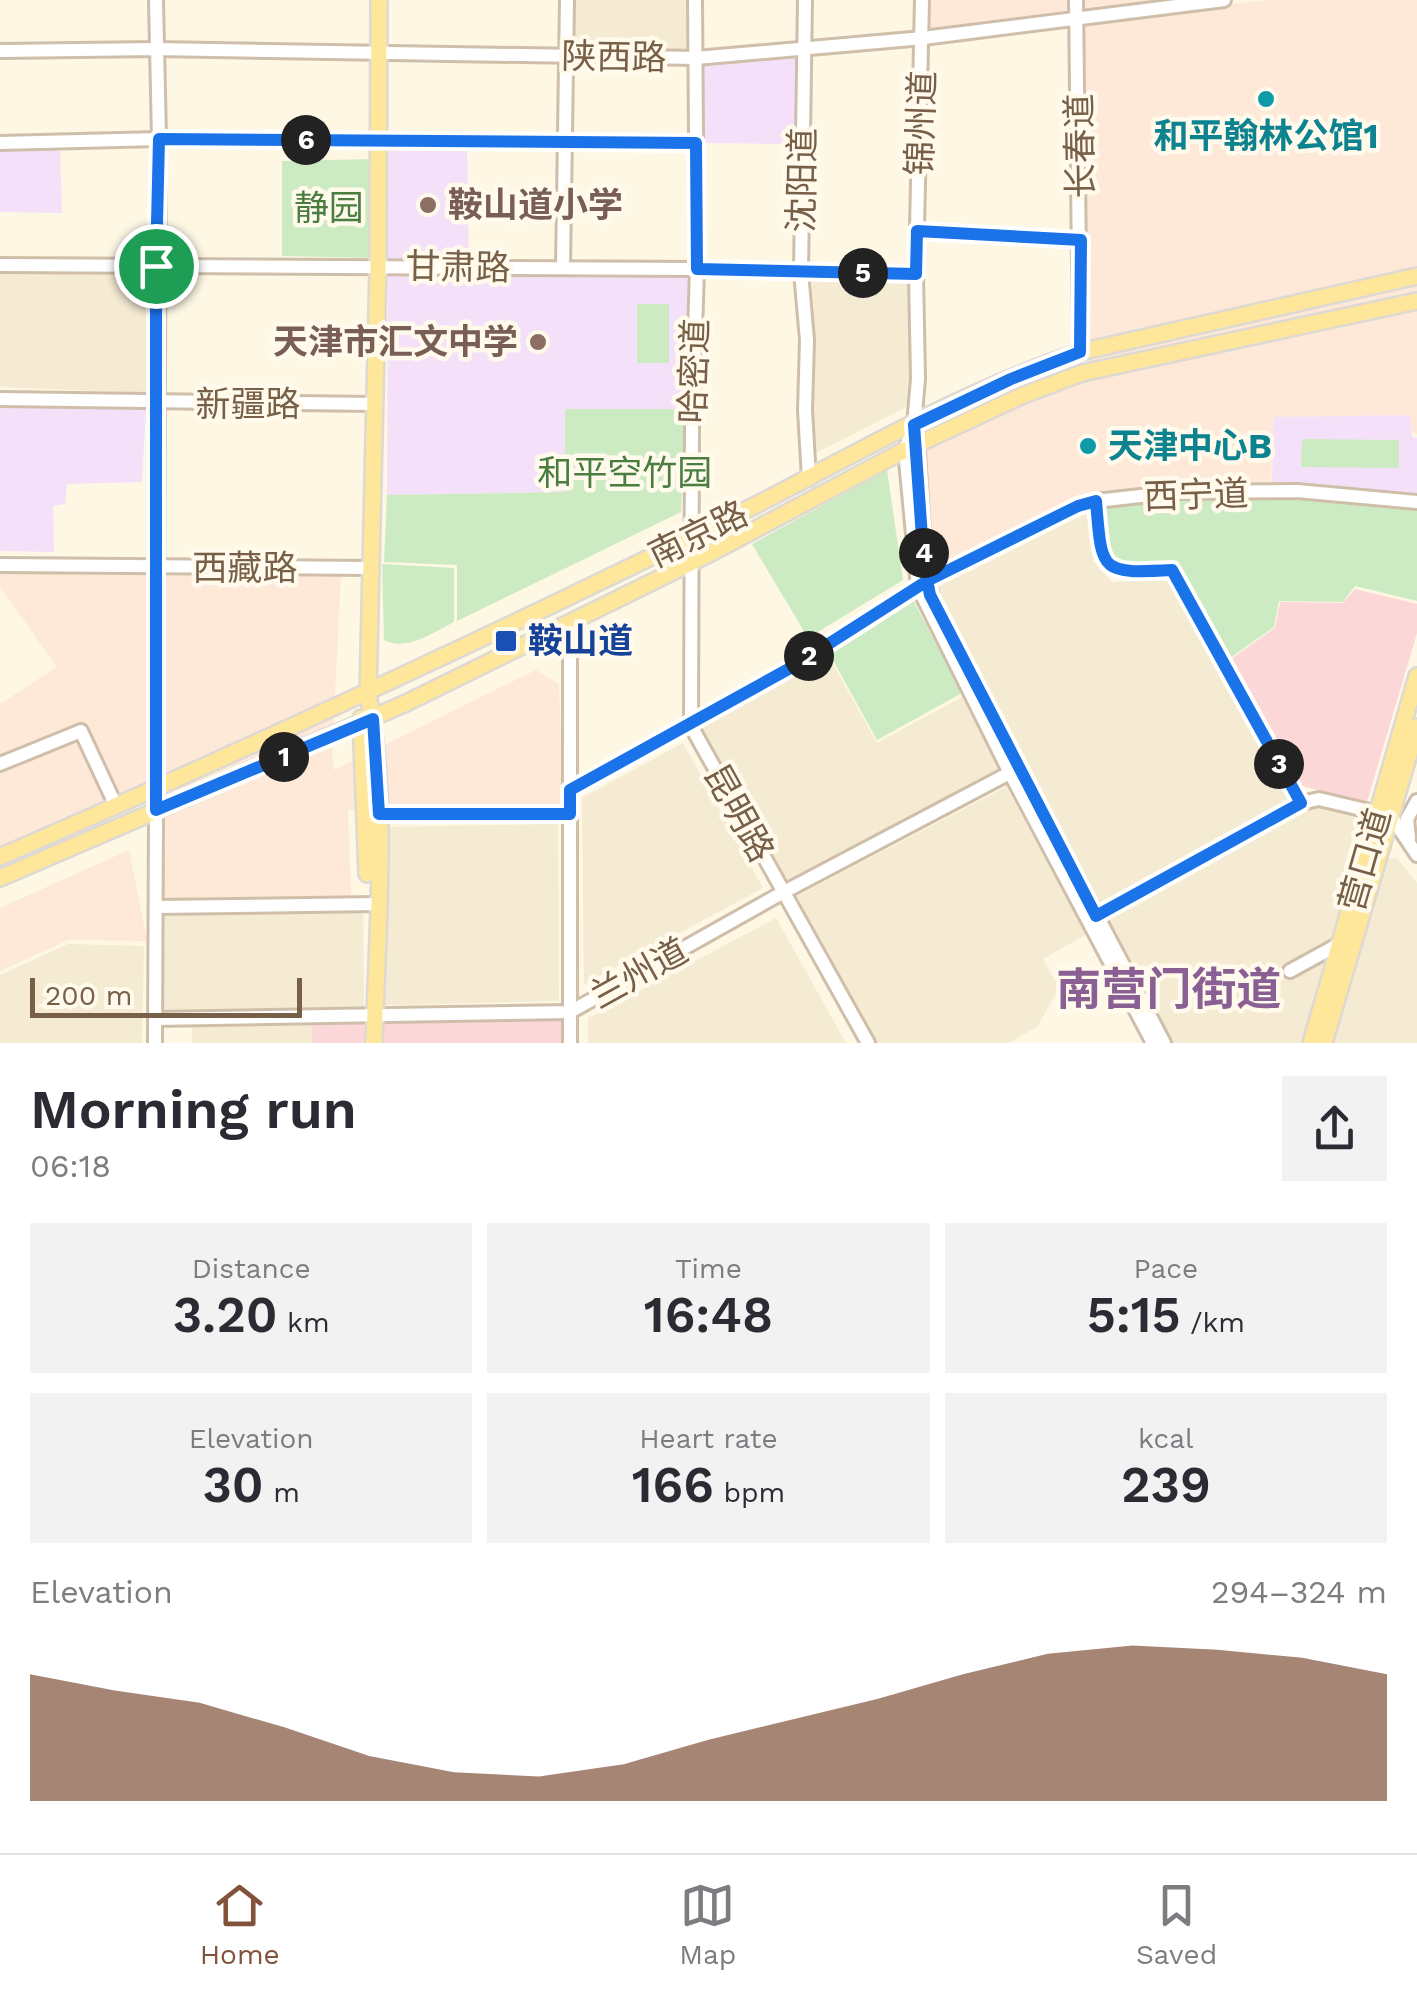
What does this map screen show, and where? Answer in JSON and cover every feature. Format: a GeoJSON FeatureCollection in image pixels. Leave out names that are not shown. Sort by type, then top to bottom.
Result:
{"type":"FeatureCollection","features":[{"type":"Feature","properties":{"kind":"main road"},"geometry":{"type":"LineString","coordinates":[[371,1043],[372,904],[364,767],[378,266],[379,0]]}},
{"type":"Feature","properties":{"kind":"main road","name":"南京路"},"geometry":{"type":"LineString","coordinates":[[0,857],[368,694],[1011,379],[1080,352],[1417,276]]}},
{"type":"Feature","properties":{"kind":"main road","name":"南京路"},"geometry":{"type":"LineString","coordinates":[[0,878],[412,700],[570,624],[912,447],[1021,396],[1082,373],[1417,301]]}},
{"type":"Feature","properties":{"kind":"main road","name":"营口道"},"geometry":{"type":"LineString","coordinates":[[1324,1043],[1384,846],[1386,817],[1417,676]]}},
{"type":"Feature","properties":{"kind":"main road"},"geometry":{"type":"LineString","coordinates":[[372,904],[379,814],[375,748],[368,720],[381,695],[397,680]]}},
{"type":"Feature","properties":{"kind":"main road"},"geometry":{"type":"LineString","coordinates":[[375,748],[384,722],[412,700]]}},
{"type":"Feature","properties":{"kind":"main road","name":"营口道"},"geometry":{"type":"LineString","coordinates":[[1311,1043],[1340,943],[1417,727]]}},
{"type":"Feature","properties":{"kind":"main road"},"geometry":{"type":"LineString","coordinates":[[315,744],[346,742],[355,749],[364,767]]}},
{"type":"Feature","properties":{"kind":"main road"},"geometry":{"type":"LineString","coordinates":[[1340,943],[1358,930]]}},
{"type":"Feature","properties":{"kind":"street"},"geometry":{"type":"LineString","coordinates":[[155,1043],[159,139],[156,0]]}},
{"type":"Feature","properties":{"kind":"street"},"geometry":{"type":"LineString","coordinates":[[564,268],[567,0]]}},
{"type":"Feature","properties":{"kind":"street","name":"哈密道"},"geometry":{"type":"LineString","coordinates":[[692,562],[697,269],[695,0]]}},
{"type":"Feature","properties":{"kind":"street","name":"沈阳道"},"geometry":{"type":"LineString","coordinates":[[806,0],[800,272],[807,340],[805,410],[809,479]]}},
{"type":"Feature","properties":{"kind":"street","name":"锦州道"},"geometry":{"type":"LineString","coordinates":[[912,447],[918,379],[916,274],[922,0]]}},
{"type":"Feature","properties":{"kind":"street","name":"长春道"},"geometry":{"type":"LineString","coordinates":[[1076,0],[1080,352]]}},
{"type":"Feature","properties":{"kind":"street","name":"陕西路"},"geometry":{"type":"LineString","coordinates":[[0,51],[156,49],[696,58],[924,38],[1224,0]]}},
{"type":"Feature","properties":{"kind":"street"},"geometry":{"type":"LineString","coordinates":[[0,143],[159,139],[696,143]]}},
{"type":"Feature","properties":{"kind":"street"},"geometry":{"type":"LineString","coordinates":[[917,231],[1081,240]]}},
{"type":"Feature","properties":{"kind":"street","name":"甘肃路"},"geometry":{"type":"LineString","coordinates":[[0,264],[916,274]]}},
{"type":"Feature","properties":{"kind":"street","name":"新疆路"},"geometry":{"type":"LineString","coordinates":[[0,398],[375,404]]}},
{"type":"Feature","properties":{"kind":"street"},"geometry":{"type":"LineString","coordinates":[[912,447],[923,584],[1153,1043]]}},
{"type":"Feature","properties":{"kind":"street","name":"西宁道"},"geometry":{"type":"LineString","coordinates":[[570,790],[794,666],[923,584],[1078,506],[1176,492],[1297,491],[1417,502]]}},
{"type":"Feature","properties":{"kind":"street"},"geometry":{"type":"LineString","coordinates":[[1096,501],[1101,551],[1108,566],[1116,572],[1172,570],[1301,803]]}},
{"type":"Feature","properties":{"kind":"street","name":"昆明路"},"geometry":{"type":"LineString","coordinates":[[692,562],[691,726],[868,1043]]}},
{"type":"Feature","properties":{"kind":"street","name":"西藏路"},"geometry":{"type":"LineString","coordinates":[[0,566],[369,568]]}},
{"type":"Feature","properties":{"kind":"street"},"geometry":{"type":"LineString","coordinates":[[570,624],[570,1043]]}},
{"type":"Feature","properties":{"kind":"street"},"geometry":{"type":"LineString","coordinates":[[0,764],[81,731],[116,806]]}},
{"type":"Feature","properties":{"kind":"street","name":"兰州道"},"geometry":{"type":"LineString","coordinates":[[156,1019],[570,1012],[782,893],[1015,770]]}},
{"type":"Feature","properties":{"kind":"street"},"geometry":{"type":"LineString","coordinates":[[1092,918],[1301,803],[1319,798],[1386,817],[1411,850]]}},
{"type":"Feature","properties":{"kind":"street"},"geometry":{"type":"LineString","coordinates":[[1386,817],[1417,801]]}},
{"type":"Feature","properties":{"kind":"street"},"geometry":{"type":"LineString","coordinates":[[1417,801],[1406,826],[1417,866]]}},
{"type":"Feature","properties":{"kind":"street"},"geometry":{"type":"LineString","coordinates":[[379,814],[570,814]]}},
{"type":"Feature","properties":{"kind":"street"},"geometry":{"type":"LineString","coordinates":[[1384,846],[1396,841],[1411,850]]}},
{"type":"Feature","properties":{"kind":"street"},"geometry":{"type":"LineString","coordinates":[[156,908],[372,904]]}},
{"type":"Feature","properties":{"kind":"street"},"geometry":{"type":"LineString","coordinates":[[1092,918],[1164,1043]]}},
{"type":"Feature","properties":{"kind":"street"},"geometry":{"type":"LineString","coordinates":[[1290,970],[1340,943]]}},
{"type":"Feature","properties":{"kind":"shaded area"},"geometry":{"type":"Polygon","coordinates":[[[570,0],[691,0],[692,53],[570,53],[570,0]]]}},
{"type":"Feature","properties":{"kind":"shaded area"},"geometry":{"type":"Polygon","coordinates":[[[927,0],[1190,0],[927,35],[927,0]]]}},
{"type":"Feature","properties":{"kind":"shaded area"},"geometry":{"type":"Polygon","coordinates":[[[1266,0],[1417,0],[1417,434],[1412,432],[1409,415],[1273,417],[1271,488],[1097,495],[931,575],[915,451],[1059,384],[1083,361],[1082,23],[1266,0]]]}},
{"type":"Feature","properties":{"kind":"shaded area","name":"鞍山道小学"},"geometry":{"type":"Polygon","coordinates":[[[800,53],[798,144],[699,143],[697,61],[800,53]]]}},
{"type":"Feature","properties":{"kind":"shaded area","name":"鞍山道小学"},"geometry":{"type":"Polygon","coordinates":[[[389,144],[467,147],[469,263],[387,263],[389,144]]]}},
{"type":"Feature","properties":{"kind":"shaded area"},"geometry":{"type":"Polygon","coordinates":[[[60,148],[62,213],[0,212],[0,150],[60,148]]]}},
{"type":"Feature","properties":{"kind":"shaded area"},"geometry":{"type":"Polygon","coordinates":[[[0,271],[149,273],[150,393],[0,387],[0,271]]]}},
{"type":"Feature","properties":{"kind":"shaded area","name":"天津市汇文中学"},"geometry":{"type":"Polygon","coordinates":[[[692,273],[686,409],[566,409],[566,492],[387,495],[388,274],[692,273]]]}},
{"type":"Feature","properties":{"kind":"shaded area"},"geometry":{"type":"Polygon","coordinates":[[[812,281],[908,283],[912,404],[810,456],[808,385],[812,281]]]}},
{"type":"Feature","properties":{"kind":"shaded area"},"geometry":{"type":"Polygon","coordinates":[[[146,407],[142,482],[67,484],[65,504],[53,506],[54,552],[0,551],[0,408],[146,407]]]}},
{"type":"Feature","properties":{"kind":"shaded area"},"geometry":{"type":"Polygon","coordinates":[[[1410,415],[1412,437],[1417,438],[1417,496],[1272,487],[1273,417],[1410,415]]]}},
{"type":"Feature","properties":{"kind":"shaded area"},"geometry":{"type":"Polygon","coordinates":[[[1086,510],[1093,561],[1112,582],[1170,578],[1294,800],[1099,909],[936,585],[1086,510]]]}},
{"type":"Feature","properties":{"kind":"shaded area"},"geometry":{"type":"Polygon","coordinates":[[[0,571],[341,576],[334,770],[536,670],[559,684],[563,812],[348,810],[351,898],[159,910],[159,783],[0,851],[0,704],[57,667],[0,587],[0,571]]]}},
{"type":"Feature","properties":{"kind":"shaded area"},"geometry":{"type":"Polygon","coordinates":[[[1355,589],[1417,604],[1417,633],[1367,802],[1298,785],[1231,659],[1275,628],[1280,602],[1343,603],[1355,589]]]}},
{"type":"Feature","properties":{"kind":"shaded area"},"geometry":{"type":"Polygon","coordinates":[[[826,652],[877,743],[962,697],[1000,771],[786,880],[699,728],[826,652]]]}},
{"type":"Feature","properties":{"kind":"shaded area"},"geometry":{"type":"Polygon","coordinates":[[[683,743],[763,888],[584,984],[582,798],[683,743]]]}},
{"type":"Feature","properties":{"kind":"shaded area"},"geometry":{"type":"Polygon","coordinates":[[[1006,787],[1087,934],[1043,959],[1059,988],[1037,1027],[1008,1043],[876,1043],[795,897],[1006,787]]]}},
{"type":"Feature","properties":{"kind":"shaded area"},"geometry":{"type":"Polygon","coordinates":[[[1315,807],[1370,819],[1303,1043],[1171,1043],[1105,920],[1315,807]]]}},
{"type":"Feature","properties":{"kind":"shaded area"},"geometry":{"type":"Polygon","coordinates":[[[558,824],[559,1001],[385,1005],[383,827],[558,824]]]}},
{"type":"Feature","properties":{"kind":"shaded area"},"geometry":{"type":"Polygon","coordinates":[[[129,850],[147,941],[68,940],[0,971],[0,908],[129,850]]]}},
{"type":"Feature","properties":{"kind":"shaded area"},"geometry":{"type":"Polygon","coordinates":[[[1396,857],[1417,883],[1417,1043],[1330,1043],[1388,860],[1396,857]]]}},
{"type":"Feature","properties":{"kind":"shaded area"},"geometry":{"type":"Polygon","coordinates":[[[363,909],[364,1009],[160,1013],[162,915],[363,909]]]}},
{"type":"Feature","properties":{"kind":"shaded area"},"geometry":{"type":"Polygon","coordinates":[[[776,918],[846,1043],[588,1043],[588,1018],[776,918]]]}},
{"type":"Feature","properties":{"kind":"shaded area"},"geometry":{"type":"Polygon","coordinates":[[[68,944],[144,946],[142,1043],[0,1043],[0,975],[68,944]]]}},
{"type":"Feature","properties":{"kind":"shaded area"},"geometry":{"type":"Polygon","coordinates":[[[561,1020],[561,1043],[312,1043],[312,1025],[561,1020]]]}},
{"type":"Feature","properties":{"kind":"shaded area"},"geometry":{"type":"Polygon","coordinates":[[[312,1025],[312,1043],[192,1043],[192,1026],[312,1025]]]}},
{"type":"Feature","properties":{"kind":"green space","name":"静园"},"geometry":{"type":"Polygon","coordinates":[[[377,159],[375,258],[282,256],[282,161],[377,159]]]}},
{"type":"Feature","properties":{"kind":"green space"},"geometry":{"type":"Polygon","coordinates":[[[637,304],[669,304],[669,363],[637,363],[637,304]]]}},
{"type":"Feature","properties":{"kind":"green space","name":"和平空竹园"},"geometry":{"type":"Polygon","coordinates":[[[565,409],[686,409],[681,512],[457,621],[457,565],[384,562],[387,495],[565,492],[565,409]]]}},
{"type":"Feature","properties":{"kind":"green space"},"geometry":{"type":"Polygon","coordinates":[[[1302,439],[1399,440],[1399,468],[1301,467],[1302,439]]]}},
{"type":"Feature","properties":{"kind":"green space"},"geometry":{"type":"Polygon","coordinates":[[[887,470],[903,580],[808,638],[752,544],[887,470]]]}},
{"type":"Feature","properties":{"kind":"green space"},"geometry":{"type":"Polygon","coordinates":[[[1296,494],[1417,508],[1417,601],[1355,586],[1343,602],[1279,601],[1274,627],[1230,658],[1189,592],[1182,568],[1117,569],[1109,565],[1099,503],[1177,496],[1296,494]]]}},
{"type":"Feature","properties":{"kind":"green space"},"geometry":{"type":"Polygon","coordinates":[[[382,564],[454,568],[454,622],[411,642],[384,640],[382,564]]]}},
{"type":"Feature","properties":{"kind":"green space"},"geometry":{"type":"Polygon","coordinates":[[[912,598],[962,693],[877,740],[828,651],[912,598]]]}},
{"type":"Feature","properties":{"kind":"place","name":"和平翰林公馆1"},"geometry":{"type":"Point","coordinates":[1266,99]}},
{"type":"Feature","properties":{"kind":"place","name":"鞍山道小学"},"geometry":{"type":"Point","coordinates":[428,205]}},
{"type":"Feature","properties":{"kind":"place","name":"天津市汇文中学"},"geometry":{"type":"Point","coordinates":[538,342]}},
{"type":"Feature","properties":{"kind":"place","name":"天津中心B"},"geometry":{"type":"Point","coordinates":[1088,446]}},
{"type":"Feature","properties":{"kind":"place","name":"鞍山道"},"geometry":{"type":"Point","coordinates":[506,641]}},
{"type":"Feature","properties":{"kind":"district","name":"南营门街道"},"geometry":{"type":"Point","coordinates":[1169,989]}},
{"type":"Feature","properties":{"kind":"route"},"geometry":{"type":"LineString","coordinates":[[156,266],[156,810],[373,719],[379,814],[570,814],[570,790],[794,666],[927,581],[1078,506],[1096,501],[1101,551],[1108,566],[1116,572],[1172,570],[1301,803],[1096,916],[930,595],[927,581],[924,565],[914,425],[1011,379],[1080,352],[1081,240],[917,231],[916,274],[697,269],[696,143],[159,139],[156,266]]}}]}
